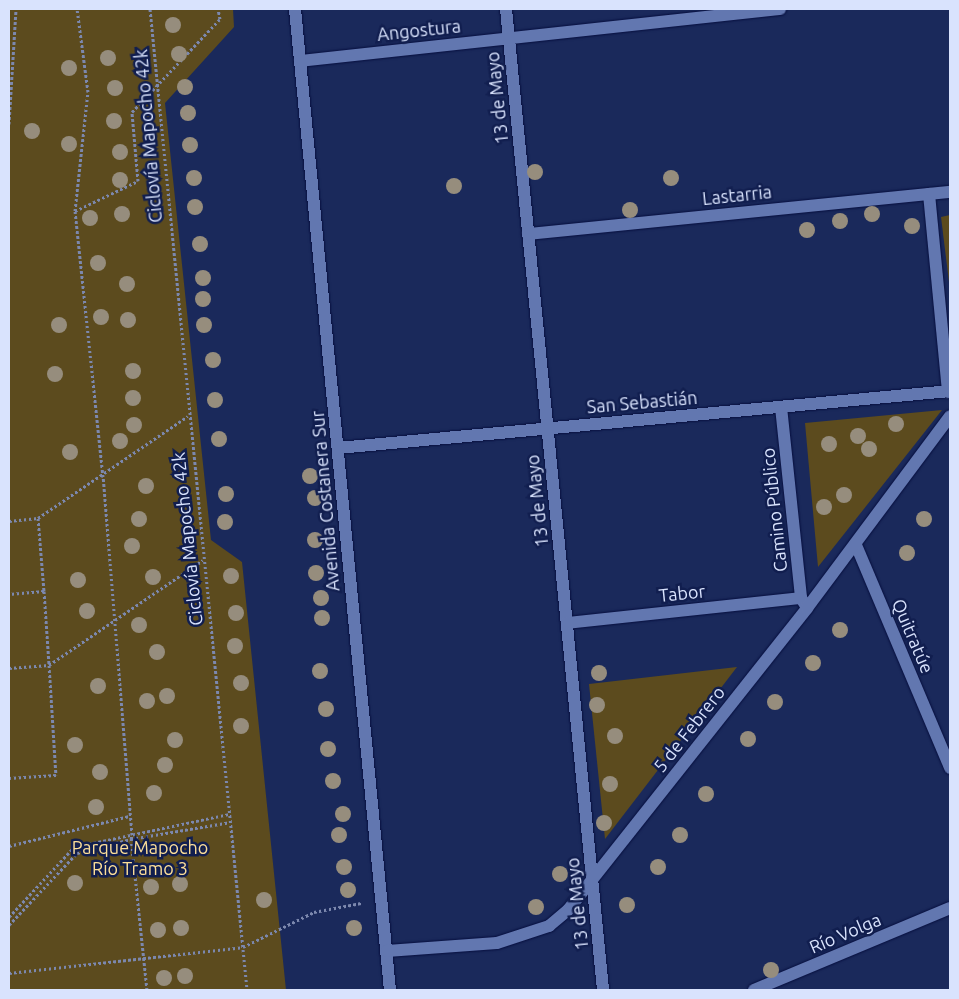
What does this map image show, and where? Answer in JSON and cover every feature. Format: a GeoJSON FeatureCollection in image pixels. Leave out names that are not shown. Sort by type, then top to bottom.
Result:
{"type":"FeatureCollection","features":[{"type":"Feature","properties":{"kind":"street","name":"Avenida Costanera Sur"},"geometry":{"type":"LineString","coordinates":[[295,9],[390,990]]}},
{"type":"Feature","properties":{"kind":"street","name":"13 de Mayo"},"geometry":{"type":"LineString","coordinates":[[506,9],[604,990]]}},
{"type":"Feature","properties":{"kind":"street","name":"Angostura"},"geometry":{"type":"LineString","coordinates":[[300,61],[703,13],[780,9]]}},
{"type":"Feature","properties":{"kind":"street","name":"Lastarria"},"geometry":{"type":"LineString","coordinates":[[528,234],[950,192]]}},
{"type":"Feature","properties":{"kind":"street"},"geometry":{"type":"LineString","coordinates":[[929,194],[949,392]]}},
{"type":"Feature","properties":{"kind":"street","name":"San Sebastián"},"geometry":{"type":"LineString","coordinates":[[338,448],[949,392]]}},
{"type":"Feature","properties":{"kind":"street","name":"Camino Público"},"geometry":{"type":"LineString","coordinates":[[781,407],[804,603]]}},
{"type":"Feature","properties":{"kind":"street","name":"5 de Febrero"},"geometry":{"type":"LineString","coordinates":[[387,951],[497,942],[529,935],[549,926],[568,910],[804,603],[856,545],[950,416]]}},
{"type":"Feature","properties":{"kind":"street","name":"Quitratúe"},"geometry":{"type":"LineString","coordinates":[[856,545],[950,768]]}},
{"type":"Feature","properties":{"kind":"street","name":"Tabor"},"geometry":{"type":"LineString","coordinates":[[567,623],[804,603]]}},
{"type":"Feature","properties":{"kind":"street","name":"Río Volga"},"geometry":{"type":"LineString","coordinates":[[754,990],[950,908]]}},
{"type":"Feature","properties":{"kind":"path"},"geometry":{"type":"LineString","coordinates":[[9,124],[16,9]]}},
{"type":"Feature","properties":{"kind":"path"},"geometry":{"type":"LineString","coordinates":[[77,9],[88,92],[75,212],[103,477],[129,816],[147,990]]}},
{"type":"Feature","properties":{"kind":"path","name":"Ciclovía Mapocho 42k"},"geometry":{"type":"LineString","coordinates":[[150,9],[188,416],[247,990]]}},
{"type":"Feature","properties":{"kind":"path"},"geometry":{"type":"LineString","coordinates":[[75,212],[138,181],[132,112],[157,89],[220,18],[218,9]]}},
{"type":"Feature","properties":{"kind":"path"},"geometry":{"type":"LineString","coordinates":[[9,521],[38,518],[103,477],[188,416]]}},
{"type":"Feature","properties":{"kind":"path"},"geometry":{"type":"LineString","coordinates":[[9,778],[56,775],[38,518]]}},
{"type":"Feature","properties":{"kind":"path"},"geometry":{"type":"LineString","coordinates":[[9,668],[48,665],[203,560]]}},
{"type":"Feature","properties":{"kind":"path"},"geometry":{"type":"LineString","coordinates":[[9,594],[44,591]]}},
{"type":"Feature","properties":{"kind":"path"},"geometry":{"type":"LineString","coordinates":[[9,925],[77,853],[131,837],[229,814]]}},
{"type":"Feature","properties":{"kind":"path"},"geometry":{"type":"LineString","coordinates":[[9,846],[129,816]]}},
{"type":"Feature","properties":{"kind":"path"},"geometry":{"type":"LineString","coordinates":[[9,917],[74,847],[230,822]]}},
{"type":"Feature","properties":{"kind":"path"},"geometry":{"type":"LineString","coordinates":[[9,973],[243,947],[314,912],[381,900]]}},
{"type":"Feature","properties":{"kind":"green space","name":"Parque Mapocho Río Tramo 3"},"geometry":{"type":"Polygon","coordinates":[[[9,9],[233,9],[234,27],[165,103],[211,540],[242,562],[286,990],[9,990],[9,9]]]}},
{"type":"Feature","properties":{"kind":"green space"},"geometry":{"type":"Polygon","coordinates":[[[950,215],[950,290],[941,217],[950,215]]]}},
{"type":"Feature","properties":{"kind":"green space"},"geometry":{"type":"Polygon","coordinates":[[[942,410],[818,567],[805,423],[942,410]]]}},
{"type":"Feature","properties":{"kind":"green space"},"geometry":{"type":"Polygon","coordinates":[[[737,667],[605,839],[589,684],[737,667]]]}}]}
